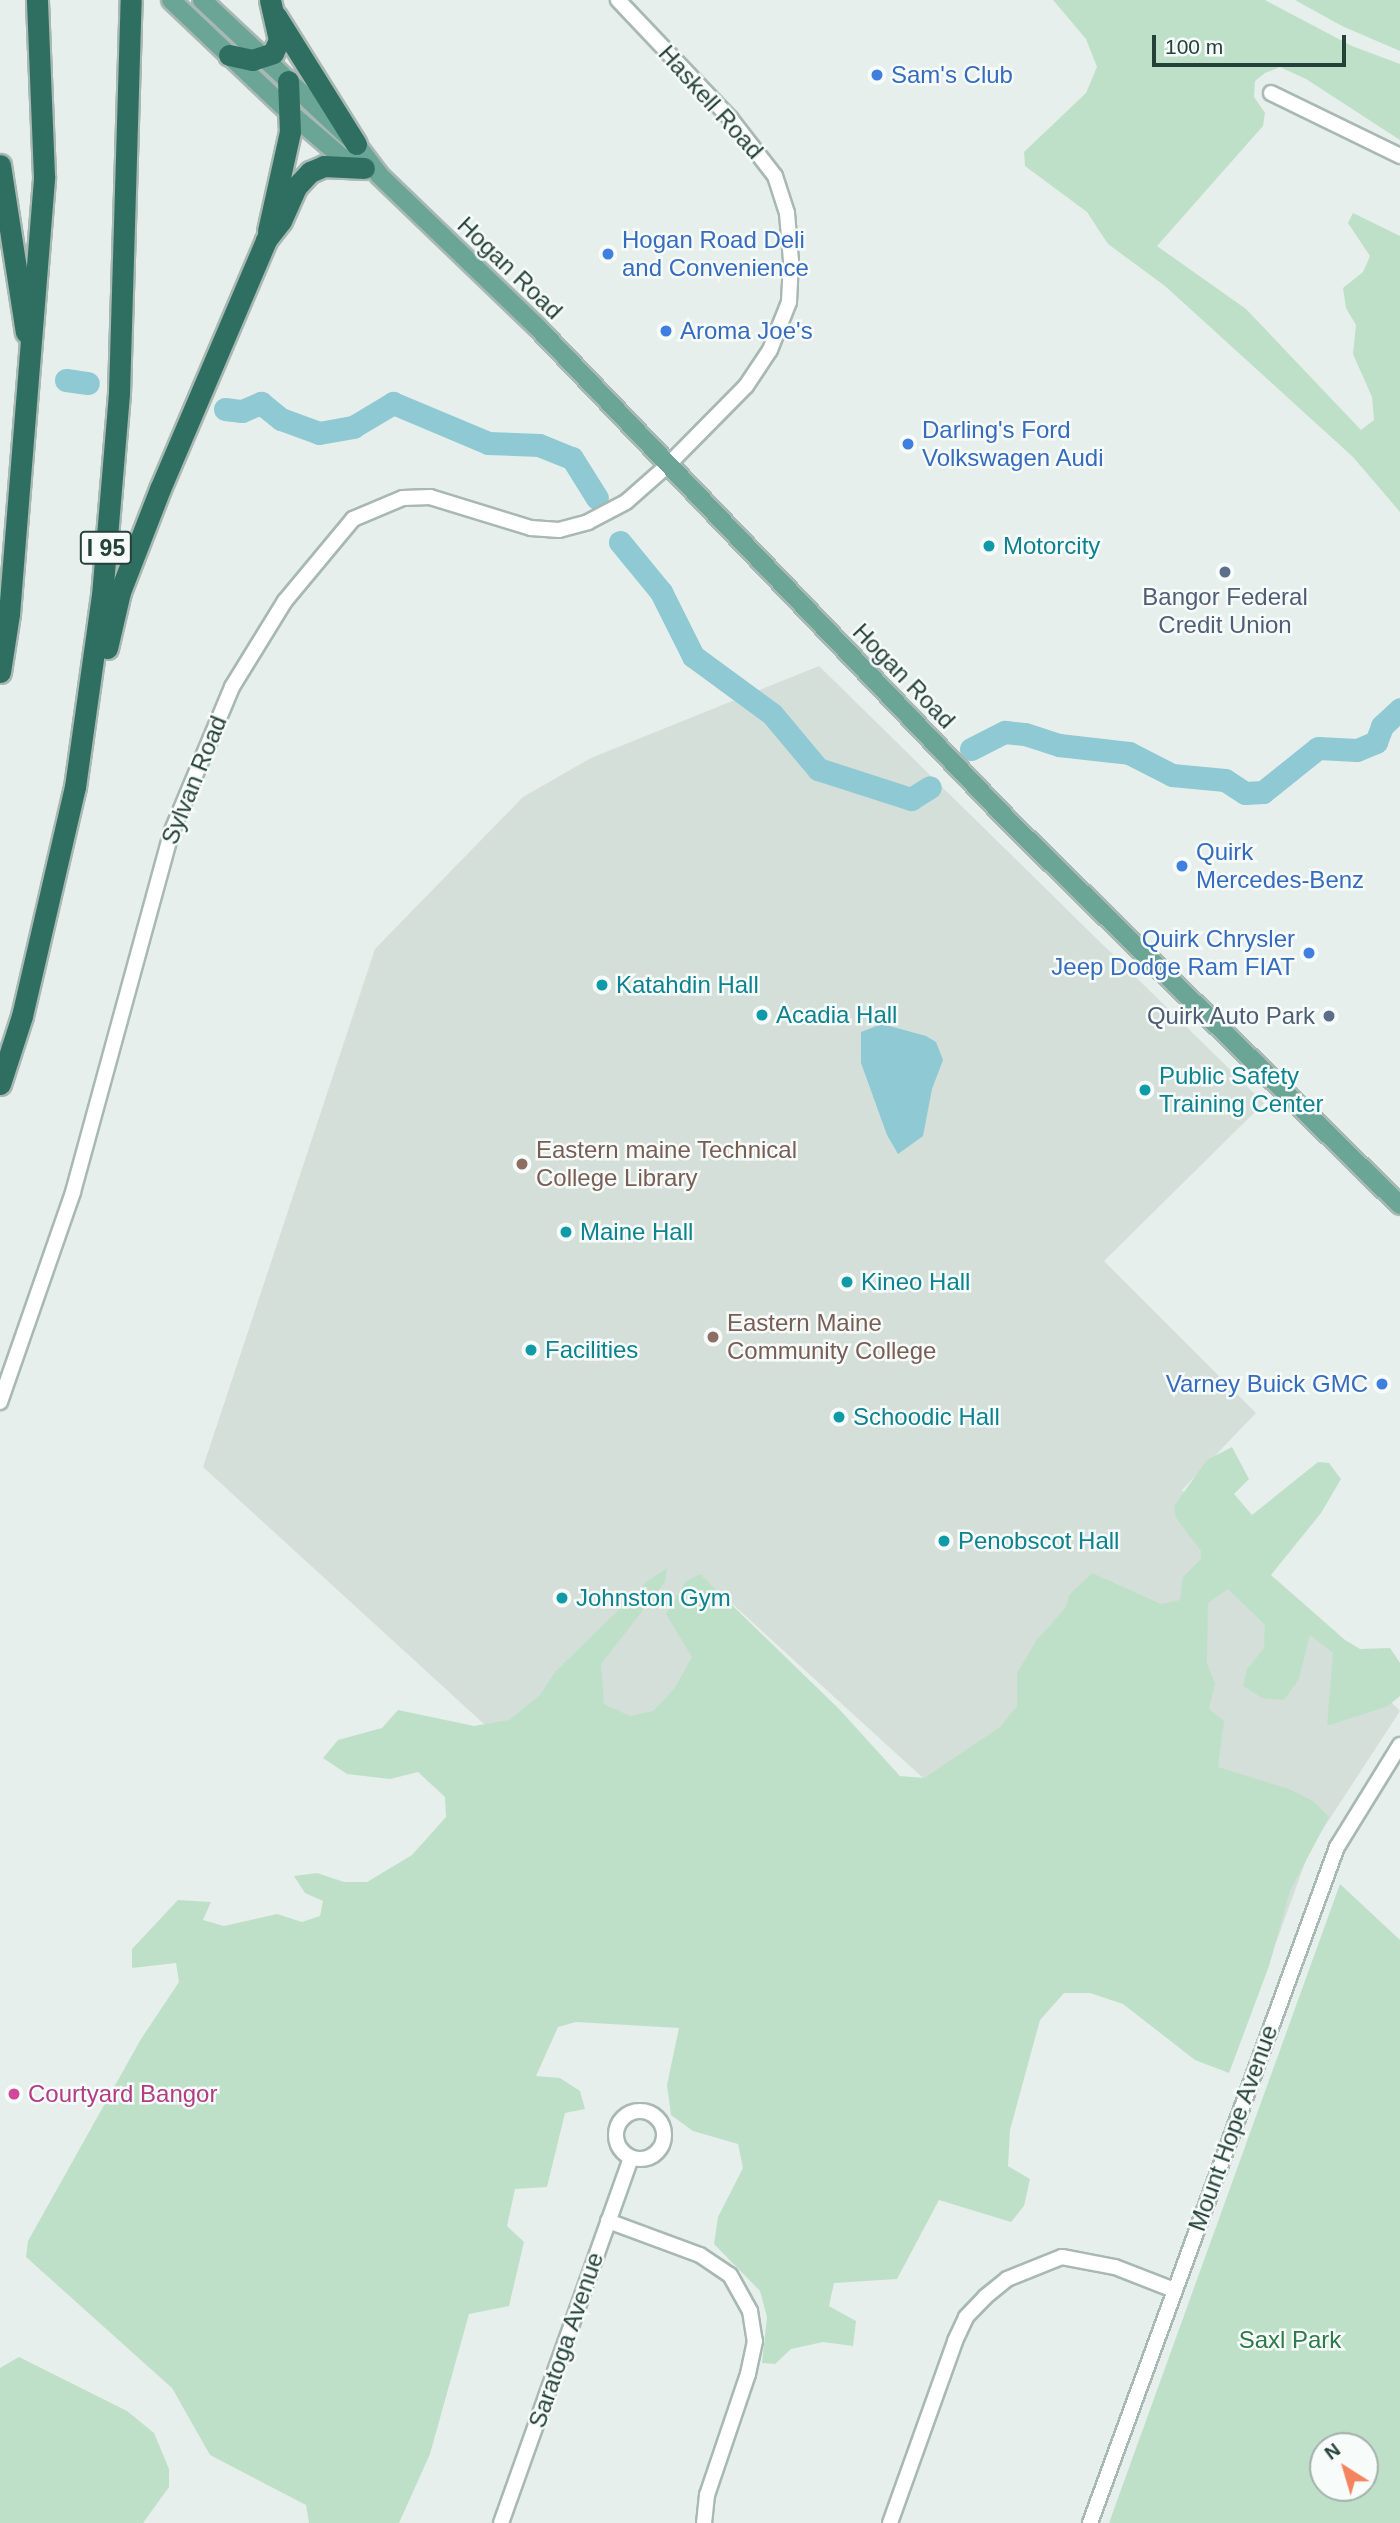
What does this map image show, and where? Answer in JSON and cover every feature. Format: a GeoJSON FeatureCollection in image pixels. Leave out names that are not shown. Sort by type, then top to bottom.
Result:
{"type":"FeatureCollection","features":[{"type":"Feature","properties":{"kind":"highway"},"geometry":{"type":"LineString","coordinates":[[0,672],[32,348],[44,176],[37,0]]}},
{"type":"Feature","properties":{"kind":"highway","name":"I 95"},"geometry":{"type":"LineString","coordinates":[[0,1084],[22,1016],[75,787],[102,596],[119,393],[131,0]]}},
{"type":"Feature","properties":{"kind":"highway"},"geometry":{"type":"LineString","coordinates":[[229,55],[264,58],[277,47],[273,8]]}},
{"type":"Feature","properties":{"kind":"highway"},"geometry":{"type":"LineString","coordinates":[[273,8],[356,144]]}},
{"type":"Feature","properties":{"kind":"highway"},"geometry":{"type":"LineString","coordinates":[[75,787],[120,592],[266,240],[287,153],[288,81]]}},
{"type":"Feature","properties":{"kind":"highway"},"geometry":{"type":"LineString","coordinates":[[0,165],[21,316],[32,348]]}},
{"type":"Feature","properties":{"kind":"highway"},"geometry":{"type":"LineString","coordinates":[[266,240],[281,221],[296,187],[310,172],[324,166],[371,171]]}},
{"type":"Feature","properties":{"kind":"main road","name":"Hogan Road"},"geometry":{"type":"LineString","coordinates":[[202,0],[356,144],[371,171],[537,327],[1011,823],[1400,1205]]}},
{"type":"Feature","properties":{"kind":"main road","name":"Hogan Road"},"geometry":{"type":"LineString","coordinates":[[174,3],[289,112],[344,159],[371,171]]}},
{"type":"Feature","properties":{"kind":"street","name":"Haskell Road"},"geometry":{"type":"LineString","coordinates":[[618,0],[757,149],[775,176],[790,235],[789,302],[770,350],[746,386],[668,465]]}},
{"type":"Feature","properties":{"kind":"street"},"geometry":{"type":"LineString","coordinates":[[1271,93],[1400,156]]}},
{"type":"Feature","properties":{"kind":"street","name":"Sylvan Road"},"geometry":{"type":"LineString","coordinates":[[0,1402],[81,1165],[171,833],[232,687],[285,601],[345,528],[380,504],[430,498],[531,528],[559,530],[588,522],[626,502],[668,465]]}},
{"type":"Feature","properties":{"kind":"street","name":"Mount Hope Avenue"},"geometry":{"type":"LineString","coordinates":[[1090,2523],[1336,1847],[1400,1745]]}},
{"type":"Feature","properties":{"kind":"street","name":"Saratoga Avenue"},"geometry":{"type":"LineString","coordinates":[[501,2523],[631,2158]]}},
{"type":"Feature","properties":{"kind":"street"},"geometry":{"type":"LineString","coordinates":[[608,2221],[700,2255],[730,2275],[750,2311],[755,2341],[748,2374],[708,2494],[704,2523]]}},
{"type":"Feature","properties":{"kind":"street"},"geometry":{"type":"LineString","coordinates":[[890,2523],[955,2341],[966,2317],[985,2297],[1007,2279],[1062,2257],[1115,2267],[1174,2290]]}},
{"type":"Feature","properties":{"kind":"shaded area","name":"Eastern Maine Community College"},"geometry":{"type":"Polygon","coordinates":[[[819,666],[1264,1103],[1104,1261],[1256,1413],[1182,1490],[1400,1711],[1310,1849],[1233,2061],[716,1589],[672,1896],[203,1467],[375,949],[523,797],[591,758],[819,666]]]}},
{"type":"Feature","properties":{"kind":"green space"},"geometry":{"type":"Polygon","coordinates":[[[1053,0],[1265,0],[1352,46],[1400,64],[1400,140],[1306,79],[1280,67],[1265,73],[1255,81],[1254,97],[1265,113],[1263,126],[1157,246],[1246,309],[1361,430],[1374,420],[1372,397],[1353,354],[1356,325],[1346,308],[1343,288],[1363,272],[1370,256],[1348,223],[1353,213],[1400,236],[1400,512],[1353,457],[1165,286],[1108,244],[1087,212],[1025,166],[1024,152],[1086,93],[1097,67],[1086,39],[1053,0]]]}},
{"type":"Feature","properties":{"kind":"green space"},"geometry":{"type":"Polygon","coordinates":[[[1295,0],[1400,0],[1400,51],[1342,26],[1295,0]]]}},
{"type":"Feature","properties":{"kind":"green space"},"geometry":{"type":"Polygon","coordinates":[[[1232,1447],[1249,1479],[1234,1494],[1252,1515],[1318,1462],[1329,1463],[1341,1479],[1321,1513],[1271,1575],[1345,1640],[1360,1649],[1390,1648],[1400,1663],[1400,1696],[1388,1706],[1327,1726],[1333,1653],[1310,1635],[1299,1679],[1284,1700],[1262,1698],[1243,1686],[1247,1669],[1264,1648],[1265,1625],[1228,1589],[1208,1603],[1207,1663],[1215,1684],[1209,1709],[1224,1721],[1218,1767],[1289,1789],[1313,1801],[1329,1817],[1290,1891],[1269,1966],[1229,2073],[1195,2060],[1123,2004],[1090,1993],[1064,1993],[1040,2020],[1010,2130],[1008,2166],[1030,2179],[1024,2206],[1011,2222],[939,2200],[897,2279],[834,2283],[829,2306],[856,2321],[853,2346],[823,2342],[791,2349],[775,2364],[762,2363],[767,2317],[760,2291],[714,2244],[718,2217],[743,2168],[738,2144],[693,2131],[671,2115],[667,2085],[679,2028],[576,2022],[558,2027],[536,2076],[560,2078],[580,2091],[585,2109],[565,2113],[547,2187],[515,2189],[507,2226],[524,2242],[509,2306],[469,2314],[430,2454],[399,2523],[309,2523],[306,2505],[210,2455],[172,2388],[26,2257],[28,2241],[141,2039],[179,1982],[176,1963],[132,1968],[132,1949],[178,1900],[211,1902],[203,1920],[224,1926],[277,1914],[302,1922],[320,1916],[323,1901],[305,1893],[294,1876],[317,1873],[344,1882],[367,1882],[412,1855],[446,1817],[445,1797],[418,1772],[390,1779],[347,1774],[323,1758],[338,1740],[382,1728],[398,1710],[474,1726],[509,1720],[540,1695],[555,1672],[649,1580],[667,1568],[665,1582],[601,1664],[604,1704],[630,1716],[653,1711],[674,1689],[692,1657],[666,1614],[685,1582],[700,1574],[839,1709],[900,1776],[924,1778],[1000,1727],[1017,1706],[1017,1673],[1036,1641],[1066,1607],[1069,1595],[1092,1573],[1161,1604],[1180,1600],[1183,1577],[1201,1559],[1201,1551],[1176,1518],[1174,1506],[1207,1460],[1232,1447]]]}},
{"type":"Feature","properties":{"kind":"green space","name":"Saxl Park"},"geometry":{"type":"Polygon","coordinates":[[[1340,1884],[1400,1940],[1400,2523],[1109,2523],[1340,1884]]]}},
{"type":"Feature","properties":{"kind":"green space"},"geometry":{"type":"Polygon","coordinates":[[[19,2357],[127,2411],[154,2433],[169,2469],[169,2487],[143,2523],[0,2523],[0,2368],[19,2357]]]}},
{"type":"Feature","properties":{"kind":"water"},"geometry":{"type":"Polygon","coordinates":[[[882,1024],[926,1036],[936,1042],[943,1060],[932,1089],[923,1136],[898,1154],[887,1135],[861,1063],[861,1032],[882,1024]]]}},
{"type":"Feature","properties":{"kind":"waterway"},"geometry":{"type":"LineString","coordinates":[[66,380],[88,383]]}},
{"type":"Feature","properties":{"kind":"waterway"},"geometry":{"type":"LineString","coordinates":[[225,409],[242,411],[261,403],[281,419],[319,433],[353,427],[393,403],[488,443],[539,445],[572,458],[597,498]]}},
{"type":"Feature","properties":{"kind":"waterway"},"geometry":{"type":"LineString","coordinates":[[620,542],[661,592],[693,656],[772,714],[818,769],[911,799],[930,787]]}},
{"type":"Feature","properties":{"kind":"waterway"},"geometry":{"type":"LineString","coordinates":[[971,749],[1005,732],[1025,734],[1059,745],[1129,753],[1172,775],[1225,780],[1245,793],[1263,792],[1318,748],[1357,750],[1376,742],[1382,726],[1400,709]]}},
{"type":"Feature","properties":{"kind":"place","name":"Sam's Club"},"geometry":{"type":"Point","coordinates":[877,75]}},
{"type":"Feature","properties":{"kind":"place","name":"Hogan Road Deli and Convenience"},"geometry":{"type":"Point","coordinates":[608,254]}},
{"type":"Feature","properties":{"kind":"place","name":"Aroma Joe's"},"geometry":{"type":"Point","coordinates":[666,331]}},
{"type":"Feature","properties":{"kind":"place","name":"Darling's Ford Volkswagen Audi"},"geometry":{"type":"Point","coordinates":[908,444]}},
{"type":"Feature","properties":{"kind":"place","name":"Motorcity"},"geometry":{"type":"Point","coordinates":[989,546]}},
{"type":"Feature","properties":{"kind":"place","name":"Bangor Federal Credit Union"},"geometry":{"type":"Point","coordinates":[1225,572]}},
{"type":"Feature","properties":{"kind":"place","name":"Quirk Mercedes-Benz"},"geometry":{"type":"Point","coordinates":[1182,866]}},
{"type":"Feature","properties":{"kind":"place","name":"Quirk Chrysler Jeep Dodge Ram FIAT"},"geometry":{"type":"Point","coordinates":[1309,953]}},
{"type":"Feature","properties":{"kind":"place","name":"Katahdin Hall"},"geometry":{"type":"Point","coordinates":[602,985]}},
{"type":"Feature","properties":{"kind":"place","name":"Acadia Hall"},"geometry":{"type":"Point","coordinates":[762,1015]}},
{"type":"Feature","properties":{"kind":"place","name":"Quirk Auto Park"},"geometry":{"type":"Point","coordinates":[1329,1016]}},
{"type":"Feature","properties":{"kind":"place","name":"Public Safety Training Center"},"geometry":{"type":"Point","coordinates":[1145,1090]}},
{"type":"Feature","properties":{"kind":"place","name":"Eastern maine Technical College Library"},"geometry":{"type":"Point","coordinates":[522,1164]}},
{"type":"Feature","properties":{"kind":"place","name":"Maine Hall"},"geometry":{"type":"Point","coordinates":[566,1232]}},
{"type":"Feature","properties":{"kind":"place","name":"Kineo Hall"},"geometry":{"type":"Point","coordinates":[847,1282]}},
{"type":"Feature","properties":{"kind":"place","name":"Eastern Maine Community College"},"geometry":{"type":"Point","coordinates":[713,1337]}},
{"type":"Feature","properties":{"kind":"place","name":"Facilities"},"geometry":{"type":"Point","coordinates":[531,1350]}},
{"type":"Feature","properties":{"kind":"place","name":"Varney Buick GMC"},"geometry":{"type":"Point","coordinates":[1382,1384]}},
{"type":"Feature","properties":{"kind":"place","name":"Schoodic Hall"},"geometry":{"type":"Point","coordinates":[839,1417]}},
{"type":"Feature","properties":{"kind":"place","name":"Penobscot Hall"},"geometry":{"type":"Point","coordinates":[944,1541]}},
{"type":"Feature","properties":{"kind":"place","name":"Johnston Gym"},"geometry":{"type":"Point","coordinates":[562,1598]}},
{"type":"Feature","properties":{"kind":"place","name":"Courtyard Bangor"},"geometry":{"type":"Point","coordinates":[14,2094]}}]}
